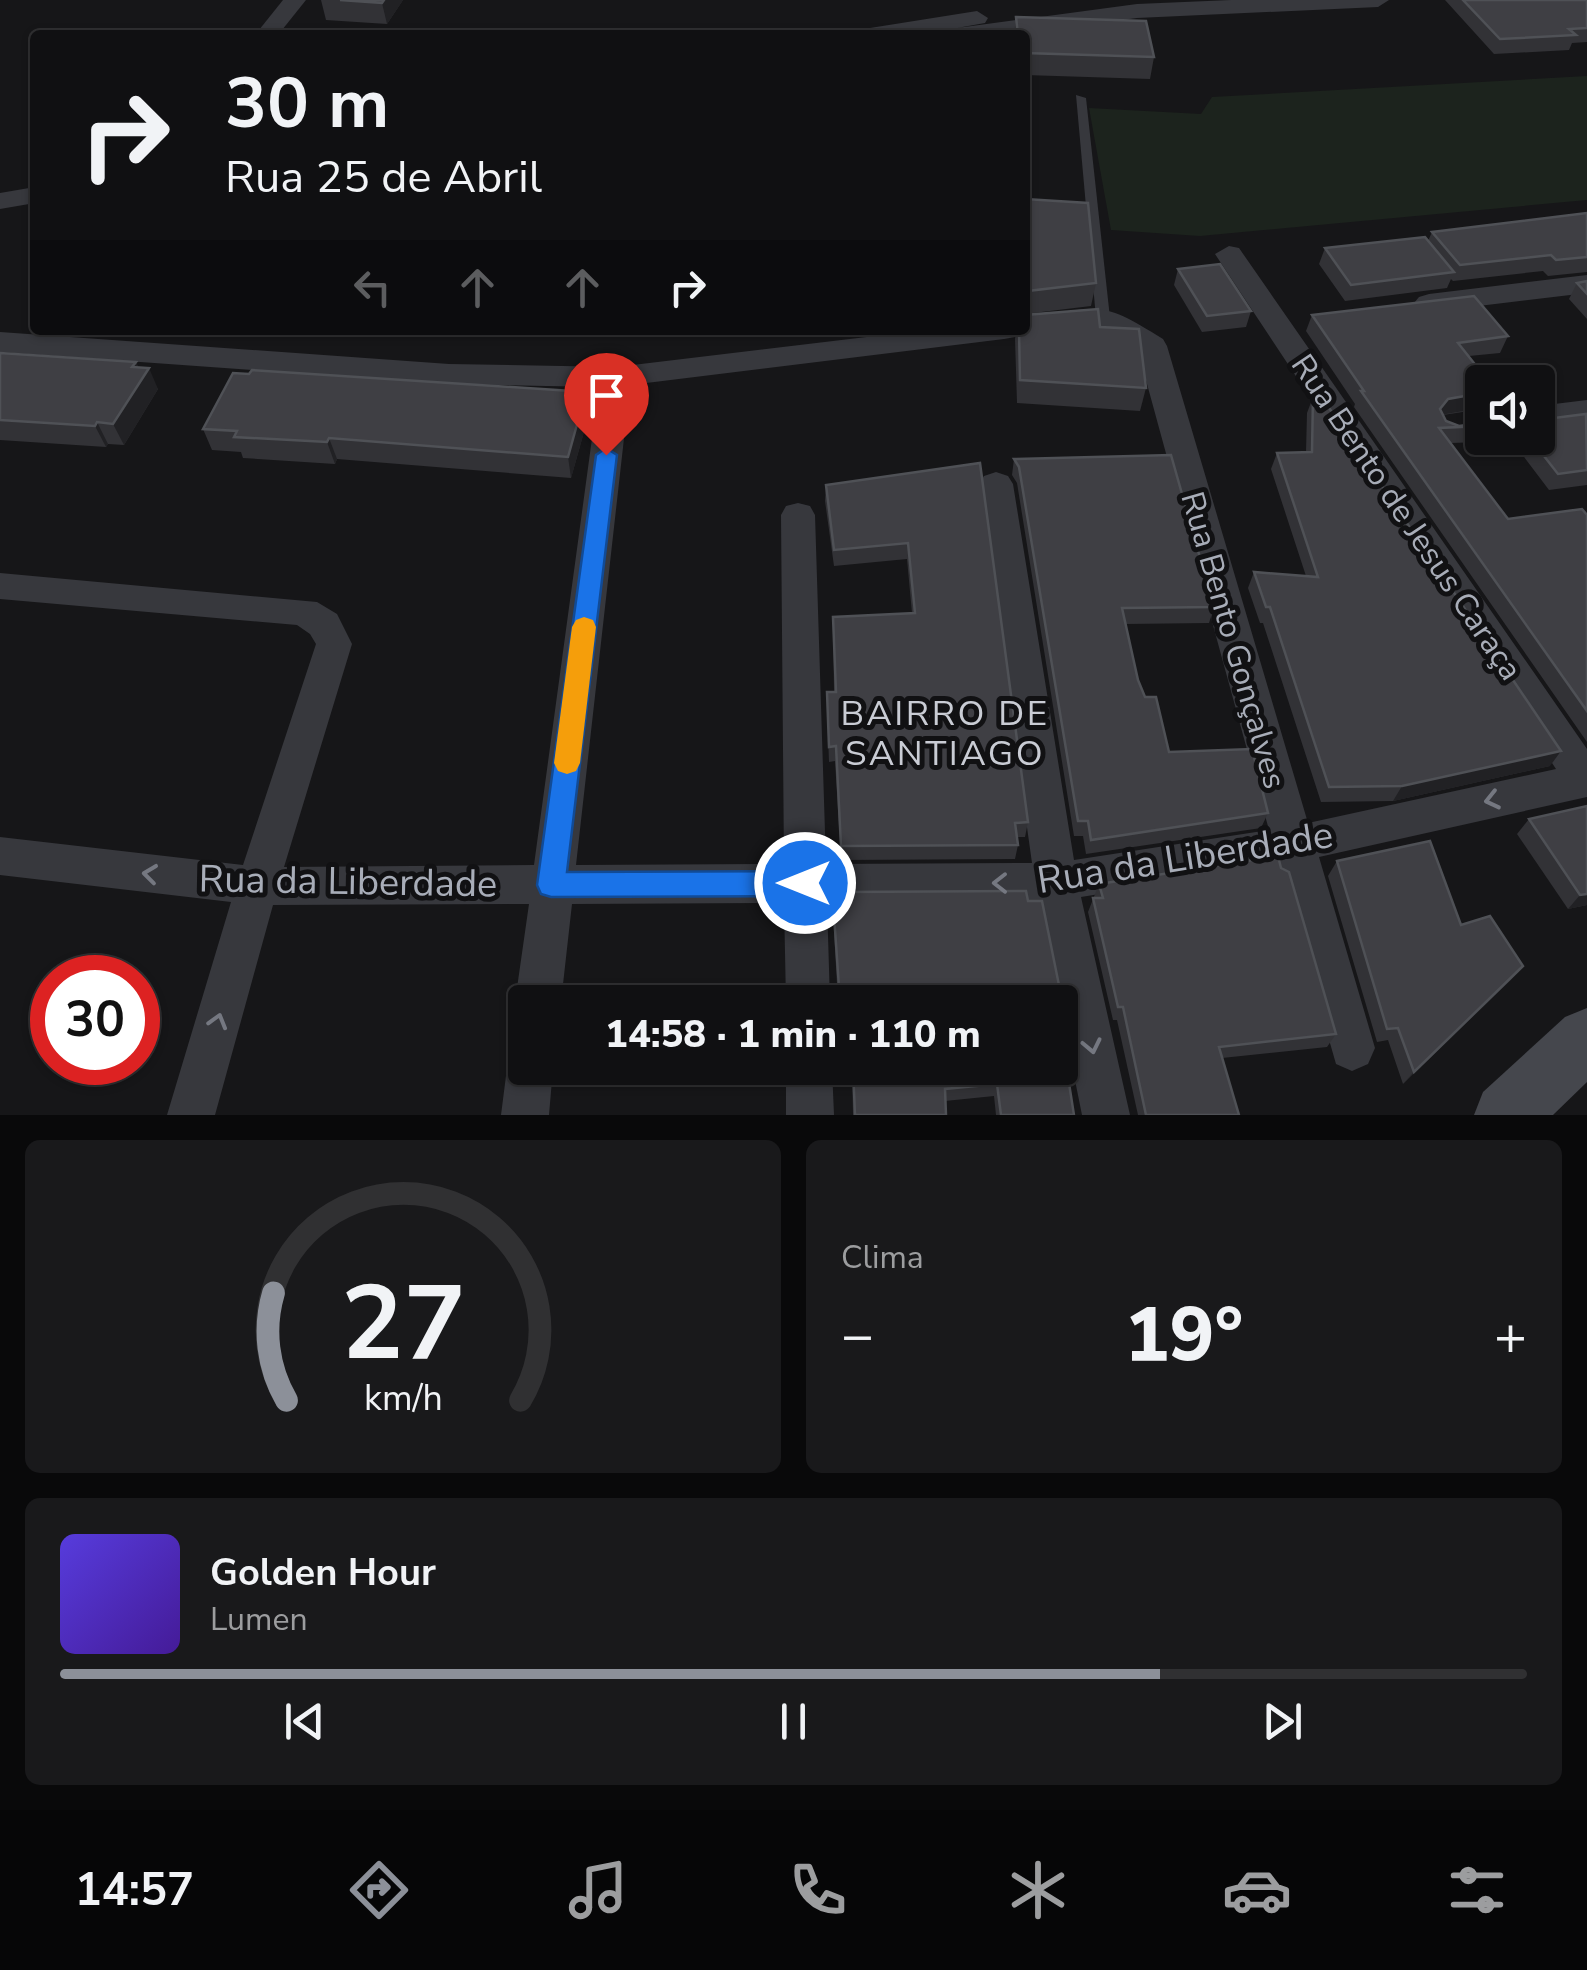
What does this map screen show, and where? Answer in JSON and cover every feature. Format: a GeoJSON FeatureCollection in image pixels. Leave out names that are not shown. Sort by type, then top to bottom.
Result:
{"type":"FeatureCollection","features":[{"type":"Feature","properties":{"kind":"street"},"geometry":{"type":"LineString","coordinates":[[270,30],[295,0]]}},
{"type":"Feature","properties":{"kind":"street"},"geometry":{"type":"LineString","coordinates":[[904,30],[1045,9],[1188,0]]}},
{"type":"Feature","properties":{"kind":"street"},"geometry":{"type":"LineString","coordinates":[[995,30],[1137,12],[1378,0]]}},
{"type":"Feature","properties":{"kind":"street"},"geometry":{"type":"LineString","coordinates":[[0,201],[30,195]]}},
{"type":"Feature","properties":{"kind":"street","name":"Rua Bento de Jesus Caraça"},"geometry":{"type":"LineString","coordinates":[[1228,254],[1586,779]]}},
{"type":"Feature","properties":{"kind":"street"},"geometry":{"type":"LineString","coordinates":[[1392,308],[1587,284]]}},
{"type":"Feature","properties":{"kind":"street"},"geometry":{"type":"LineString","coordinates":[[1030,327],[1102,318]]}},
{"type":"Feature","properties":{"kind":"street","name":"Rua Bento Gonçalves"},"geometry":{"type":"LineString","coordinates":[[1102,318],[1152,346],[1352,1048]]}},
{"type":"Feature","properties":{"kind":"street"},"geometry":{"type":"LineString","coordinates":[[1275,322],[1314,318]]}},
{"type":"Feature","properties":{"kind":"street"},"geometry":{"type":"LineString","coordinates":[[0,342],[449,374],[616,377],[826,341],[923,335]]}},
{"type":"Feature","properties":{"kind":"street"},"geometry":{"type":"LineString","coordinates":[[540,985],[616,377]]}},
{"type":"Feature","properties":{"kind":"street"},"geometry":{"type":"LineString","coordinates":[[1555,415],[1587,411]]}},
{"type":"Feature","properties":{"kind":"street"},"geometry":{"type":"LineString","coordinates":[[996,484],[1056,882],[1106,1115]]}},
{"type":"Feature","properties":{"kind":"street"},"geometry":{"type":"LineString","coordinates":[[798,515],[808,985]]}},
{"type":"Feature","properties":{"kind":"street"},"geometry":{"type":"LineString","coordinates":[[0,586],[304,612],[324,624],[334,644],[257,886],[191,1115]]}},
{"type":"Feature","properties":{"kind":"street","name":"Rua da Liberdade"},"geometry":{"type":"LineString","coordinates":[[0,856],[257,886],[1056,882],[1292,845],[1586,779]]}},
{"type":"Feature","properties":{"kind":"street"},"geometry":{"type":"LineString","coordinates":[[1506,1115],[1587,1039]]}},
{"type":"Feature","properties":{"kind":"street"},"geometry":{"type":"LineString","coordinates":[[525,1115],[528,1085]]}},
{"type":"Feature","properties":{"kind":"street"},"geometry":{"type":"LineString","coordinates":[[809,1085],[810,1115]]}},
{"type":"Feature","properties":{"kind":"lane"},"geometry":{"type":"LineString","coordinates":[[1080,98],[1102,318]]}},
{"type":"Feature","properties":{"kind":"shaded area"},"geometry":{"type":"Polygon","coordinates":[[[1587,76],[1587,200],[1200,236],[1111,230],[1089,108],[1201,114],[1212,97],[1587,76]]]}},
{"type":"Feature","properties":{"kind":"building"},"geometry":{"type":"Polygon","coordinates":[[[340,0],[384,0],[382,3],[340,0]]]}},
{"type":"Feature","properties":{"kind":"building"},"geometry":{"type":"Polygon","coordinates":[[[1463,0],[1587,0],[1587,28],[1569,29],[1576,35],[1500,39],[1463,0]]]}},
{"type":"Feature","properties":{"kind":"building"},"geometry":{"type":"Polygon","coordinates":[[[1016,17],[1146,21],[1154,57],[1030,53],[1030,30],[1017,30],[1016,17]]]}},
{"type":"Feature","properties":{"kind":"building"},"geometry":{"type":"Polygon","coordinates":[[[1030,199],[1088,203],[1096,283],[1030,291],[1030,199]]]}},
{"type":"Feature","properties":{"kind":"building"},"geometry":{"type":"Polygon","coordinates":[[[1587,213],[1587,257],[1556,260],[1551,255],[1460,265],[1432,232],[1587,213]]]}},
{"type":"Feature","properties":{"kind":"building"},"geometry":{"type":"Polygon","coordinates":[[[1425,237],[1454,272],[1351,285],[1325,248],[1425,237]]]}},
{"type":"Feature","properties":{"kind":"building"},"geometry":{"type":"Polygon","coordinates":[[[1220,264],[1251,311],[1207,316],[1178,269],[1220,264]]]}},
{"type":"Feature","properties":{"kind":"building"},"geometry":{"type":"Polygon","coordinates":[[[1587,281],[1587,294],[1577,283],[1587,281]]]}},
{"type":"Feature","properties":{"kind":"building"},"geometry":{"type":"Polygon","coordinates":[[[1474,296],[1508,336],[1458,343],[1475,365],[1465,365],[1465,396],[1448,399],[1440,409],[1446,421],[1465,427],[1439,428],[1508,519],[1582,509],[1587,515],[1587,711],[1361,391],[1312,315],[1474,296]]]}},
{"type":"Feature","properties":{"kind":"building"},"geometry":{"type":"Polygon","coordinates":[[[1098,309],[1100,327],[1139,329],[1146,388],[1020,380],[1019,335],[1030,335],[1030,315],[1098,309]]]}},
{"type":"Feature","properties":{"kind":"building"},"geometry":{"type":"Polygon","coordinates":[[[0,353],[136,362],[132,367],[149,368],[113,424],[0,420],[0,353]]]}},
{"type":"Feature","properties":{"kind":"building"},"geometry":{"type":"Polygon","coordinates":[[[252,370],[586,392],[568,457],[329,438],[327,442],[234,437],[237,431],[203,429],[233,373],[249,374],[252,370]]]}},
{"type":"Feature","properties":{"kind":"building"},"geometry":{"type":"Polygon","coordinates":[[[1321,396],[1561,751],[1402,786],[1329,787],[1270,607],[1266,607],[1254,572],[1318,577],[1277,453],[1312,452],[1313,397],[1321,396]]]}},
{"type":"Feature","properties":{"kind":"building"},"geometry":{"type":"Polygon","coordinates":[[[1586,414],[1587,470],[1558,474],[1543,455],[1555,455],[1555,418],[1586,414]]]}},
{"type":"Feature","properties":{"kind":"building"},"geometry":{"type":"Polygon","coordinates":[[[1171,455],[1214,607],[1122,608],[1138,680],[1145,697],[1156,697],[1169,752],[1252,749],[1268,813],[1091,840],[1088,821],[1078,821],[1019,467],[1014,459],[1171,455]]]}},
{"type":"Feature","properties":{"kind":"building"},"geometry":{"type":"Polygon","coordinates":[[[980,463],[1028,822],[1015,823],[1018,845],[841,846],[836,746],[829,747],[827,692],[836,692],[833,617],[915,613],[908,543],[834,550],[826,485],[980,463]]]}},
{"type":"Feature","properties":{"kind":"building"},"geometry":{"type":"Polygon","coordinates":[[[1587,806],[1587,894],[1580,895],[1529,819],[1587,806]]]}},
{"type":"Feature","properties":{"kind":"building"},"geometry":{"type":"Polygon","coordinates":[[[1430,841],[1461,925],[1490,916],[1523,966],[1414,1072],[1398,1028],[1387,1029],[1337,861],[1430,841]]]}},
{"type":"Feature","properties":{"kind":"building"},"geometry":{"type":"Polygon","coordinates":[[[1278,856],[1281,868],[1289,872],[1336,1034],[1219,1047],[1239,1115],[1146,1115],[1123,1007],[1118,1007],[1093,898],[1103,898],[1099,884],[1278,856]]]}},
{"type":"Feature","properties":{"kind":"building"},"geometry":{"type":"Polygon","coordinates":[[[1026,891],[1028,901],[1042,901],[1059,985],[839,985],[833,900],[844,900],[844,892],[1026,891]]]}},
{"type":"Feature","properties":{"kind":"building"},"geometry":{"type":"Polygon","coordinates":[[[854,1085],[987,1085],[945,1089],[946,1115],[855,1115],[854,1085]]]}},
{"type":"Feature","properties":{"kind":"building"},"geometry":{"type":"Polygon","coordinates":[[[997,1085],[1069,1085],[1074,1115],[1001,1115],[997,1085]]]}},
{"type":"Feature","properties":{"kind":"slow traffic"},"geometry":{"type":"LineString","coordinates":[[567,763],[584,627]]}},
{"type":"Feature","properties":{"kind":"district","name":"BAIRRO DE SANTIAGO"},"geometry":{"type":"Point","coordinates":[945,733]}},
{"type":"Feature","properties":{"kind":"route"},"geometry":{"type":"LineString","coordinates":[[606,455],[551,885],[805,883]]}}]}
